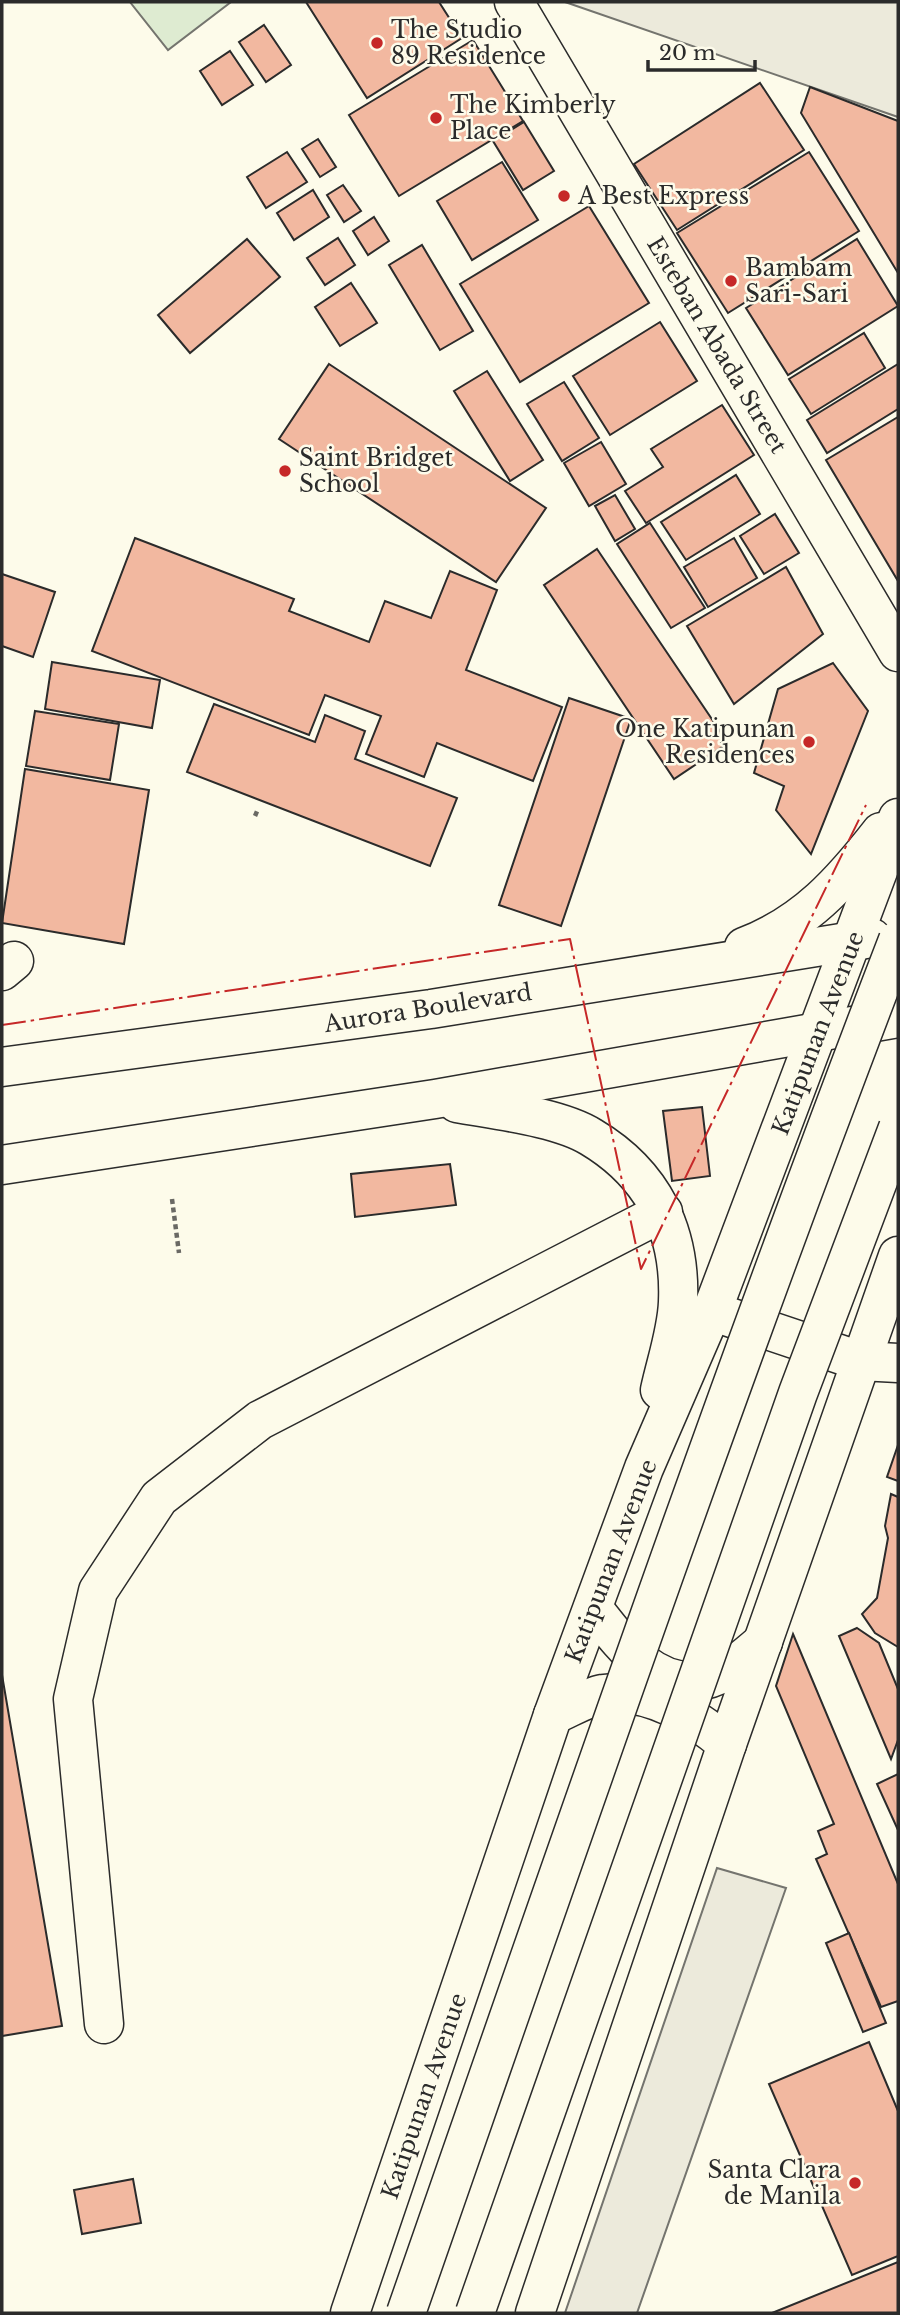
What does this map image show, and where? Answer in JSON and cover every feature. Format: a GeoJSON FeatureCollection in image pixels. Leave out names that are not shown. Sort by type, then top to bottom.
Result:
{"type":"FeatureCollection","features":[{"type":"Feature","properties":{"kind":"main road","name":"Esteban Abada Street"},"geometry":{"type":"LineString","coordinates":[[514,2],[898,652]]}},
{"type":"Feature","properties":{"kind":"main road"},"geometry":{"type":"LineString","coordinates":[[690,967],[761,940],[803,916],[844,879],[898,810]]}},
{"type":"Feature","properties":{"kind":"main road","name":"Katipunan Avenue"},"geometry":{"type":"LineString","coordinates":[[350,2313],[553,1716],[645,1468],[712,1311],[898,818]]}},
{"type":"Feature","properties":{"kind":"main road","name":"Aurora Boulevard"},"geometry":{"type":"LineString","coordinates":[[2,1067],[431,1009],[898,934]]}},
{"type":"Feature","properties":{"kind":"main road","name":"Katipunan Avenue"},"geometry":{"type":"LineString","coordinates":[[406,2313],[666,1563],[800,1196],[898,940]]}},
{"type":"Feature","properties":{"kind":"main road"},"geometry":{"type":"LineString","coordinates":[[2,1165],[435,1099],[898,1018]]}},
{"type":"Feature","properties":{"kind":"main road"},"geometry":{"type":"LineString","coordinates":[[435,1099],[533,1117],[590,1136],[637,1171],[663,1212],[678,1266],[678,1305],[645,1468]]}},
{"type":"Feature","properties":{"kind":"main road"},"geometry":{"type":"LineString","coordinates":[[475,2313],[798,1393],[898,1128]]}},
{"type":"Feature","properties":{"kind":"main road"},"geometry":{"type":"LineString","coordinates":[[104,2024],[74,1699],[98,1591],[159,1498],[260,1420],[663,1212]]}},
{"type":"Feature","properties":{"kind":"main road"},"geometry":{"type":"LineString","coordinates":[[535,2313],[727,1744],[898,1256]]}},
{"type":"Feature","properties":{"kind":"main road"},"geometry":{"type":"LineString","coordinates":[[712,1311],[860,1361],[898,1363]]}},
{"type":"Feature","properties":{"kind":"main road"},"geometry":{"type":"LineString","coordinates":[[593,1608],[640,1663],[670,1678],[704,1680],[730,1669],[763,1642]]}},
{"type":"Feature","properties":{"kind":"main road"},"geometry":{"type":"LineString","coordinates":[[553,1716],[602,1694],[630,1696],[682,1711],[727,1744]]}},
{"type":"Feature","properties":{"kind":"path"},"geometry":{"type":"LineString","coordinates":[[255,816],[258,809]]}},
{"type":"Feature","properties":{"kind":"path"},"geometry":{"type":"LineString","coordinates":[[173,1199],[179,1253]]}},
{"type":"Feature","properties":{"kind":"green space"},"geometry":{"type":"Polygon","coordinates":[[[130,2],[231,2],[168,50],[130,2]]]}},
{"type":"Feature","properties":{"kind":"shaded area"},"geometry":{"type":"Polygon","coordinates":[[[565,2],[898,2],[898,117],[565,2]]]}},
{"type":"Feature","properties":{"kind":"shaded area"},"geometry":{"type":"Polygon","coordinates":[[[717,1868],[786,1888],[637,2313],[565,2313],[717,1868]]]}},
{"type":"Feature","properties":{"kind":"building"},"geometry":{"type":"Polygon","coordinates":[[[306,2],[439,2],[462,38],[367,98],[306,2]]]}},
{"type":"Feature","properties":{"kind":"building"},"geometry":{"type":"Polygon","coordinates":[[[264,25],[291,65],[266,82],[239,42],[264,25]]]}},
{"type":"Feature","properties":{"kind":"building","name":"The Kimberly Place"},"geometry":{"type":"Polygon","coordinates":[[[473,40],[523,121],[399,196],[349,115],[473,40]]]}},
{"type":"Feature","properties":{"kind":"building"},"geometry":{"type":"Polygon","coordinates":[[[230,51],[253,85],[222,105],[200,71],[230,51]]]}},
{"type":"Feature","properties":{"kind":"building"},"geometry":{"type":"Polygon","coordinates":[[[760,83],[804,150],[677,230],[634,164],[760,83]]]}},
{"type":"Feature","properties":{"kind":"building"},"geometry":{"type":"Polygon","coordinates":[[[810,87],[898,121],[898,273],[801,113],[810,87]]]}},
{"type":"Feature","properties":{"kind":"building"},"geometry":{"type":"Polygon","coordinates":[[[524,122],[554,171],[523,190],[493,141],[524,122]]]}},
{"type":"Feature","properties":{"kind":"building"},"geometry":{"type":"Polygon","coordinates":[[[318,139],[336,167],[320,177],[302,149],[318,139]]]}},
{"type":"Feature","properties":{"kind":"building"},"geometry":{"type":"Polygon","coordinates":[[[287,152],[307,182],[266,208],[247,177],[287,152]]]}},
{"type":"Feature","properties":{"kind":"building"},"geometry":{"type":"Polygon","coordinates":[[[809,152],[859,231],[728,313],[677,233],[809,152]]]}},
{"type":"Feature","properties":{"kind":"building"},"geometry":{"type":"Polygon","coordinates":[[[502,162],[538,220],[472,260],[437,201],[502,162]]]}},
{"type":"Feature","properties":{"kind":"building"},"geometry":{"type":"Polygon","coordinates":[[[343,185],[361,211],[344,222],[327,195],[343,185]]]}},
{"type":"Feature","properties":{"kind":"building"},"geometry":{"type":"Polygon","coordinates":[[[313,190],[329,217],[294,240],[277,213],[313,190]]]}},
{"type":"Feature","properties":{"kind":"building"},"geometry":{"type":"Polygon","coordinates":[[[589,206],[649,303],[520,382],[460,284],[589,206]]]}},
{"type":"Feature","properties":{"kind":"building"},"geometry":{"type":"Polygon","coordinates":[[[374,217],[389,241],[368,255],[353,231],[374,217]]]}},
{"type":"Feature","properties":{"kind":"building"},"geometry":{"type":"Polygon","coordinates":[[[338,238],[355,265],[325,285],[307,258],[338,238]]]}},
{"type":"Feature","properties":{"kind":"building"},"geometry":{"type":"Polygon","coordinates":[[[247,239],[280,277],[190,353],[158,315],[247,239]]]}},
{"type":"Feature","properties":{"kind":"building"},"geometry":{"type":"Polygon","coordinates":[[[857,239],[898,306],[788,375],[746,308],[857,239]]]}},
{"type":"Feature","properties":{"kind":"building"},"geometry":{"type":"Polygon","coordinates":[[[422,245],[473,331],[440,350],[389,265],[422,245]]]}},
{"type":"Feature","properties":{"kind":"building"},"geometry":{"type":"Polygon","coordinates":[[[351,283],[377,323],[340,346],[315,307],[351,283]]]}},
{"type":"Feature","properties":{"kind":"building"},"geometry":{"type":"Polygon","coordinates":[[[660,322],[697,381],[610,435],[573,376],[660,322]]]}},
{"type":"Feature","properties":{"kind":"building"},"geometry":{"type":"Polygon","coordinates":[[[864,333],[885,368],[811,414],[789,379],[864,333]]]}},
{"type":"Feature","properties":{"kind":"building"},"geometry":{"type":"Polygon","coordinates":[[[329,364],[546,508],[496,582],[279,439],[329,364]]]}},
{"type":"Feature","properties":{"kind":"building"},"geometry":{"type":"Polygon","coordinates":[[[898,364],[898,409],[827,453],[807,420],[898,364]]]}},
{"type":"Feature","properties":{"kind":"building"},"geometry":{"type":"Polygon","coordinates":[[[487,371],[543,460],[510,481],[454,391],[487,371]]]}},
{"type":"Feature","properties":{"kind":"building"},"geometry":{"type":"Polygon","coordinates":[[[564,382],[599,438],[562,461],[527,404],[564,382]]]}},
{"type":"Feature","properties":{"kind":"building"},"geometry":{"type":"Polygon","coordinates":[[[722,405],[754,455],[646,523],[625,491],[663,467],[651,449],[722,405]]]}},
{"type":"Feature","properties":{"kind":"building"},"geometry":{"type":"Polygon","coordinates":[[[898,417],[898,581],[826,460],[898,417]]]}},
{"type":"Feature","properties":{"kind":"building"},"geometry":{"type":"Polygon","coordinates":[[[601,442],[626,484],[589,506],[564,463],[601,442]]]}},
{"type":"Feature","properties":{"kind":"building"},"geometry":{"type":"Polygon","coordinates":[[[736,475],[760,514],[686,560],[661,522],[736,475]]]}},
{"type":"Feature","properties":{"kind":"building"},"geometry":{"type":"Polygon","coordinates":[[[615,495],[635,529],[615,541],[595,506],[615,495]]]}},
{"type":"Feature","properties":{"kind":"building"},"geometry":{"type":"Polygon","coordinates":[[[775,514],[799,553],[764,574],[740,536],[775,514]]]}},
{"type":"Feature","properties":{"kind":"building"},"geometry":{"type":"Polygon","coordinates":[[[650,523],[705,608],[671,628],[617,544],[650,523]]]}},
{"type":"Feature","properties":{"kind":"building"},"geometry":{"type":"Polygon","coordinates":[[[135,538],[294,599],[289,611],[369,642],[385,601],[431,618],[450,571],[497,590],[466,670],[562,707],[533,781],[437,743],[424,777],[366,754],[381,716],[325,695],[309,735],[92,651],[135,538]]]}},
{"type":"Feature","properties":{"kind":"building"},"geometry":{"type":"Polygon","coordinates":[[[734,538],[757,578],[708,607],[684,567],[734,538]]]}},
{"type":"Feature","properties":{"kind":"building"},"geometry":{"type":"Polygon","coordinates":[[[597,549],[728,743],[674,779],[544,585],[597,549]]]}},
{"type":"Feature","properties":{"kind":"building"},"geometry":{"type":"Polygon","coordinates":[[[786,567],[823,634],[734,704],[687,626],[786,567]]]}},
{"type":"Feature","properties":{"kind":"building"},"geometry":{"type":"Polygon","coordinates":[[[2,574],[55,592],[33,657],[2,646],[2,574]]]}},
{"type":"Feature","properties":{"kind":"building"},"geometry":{"type":"Polygon","coordinates":[[[52,662],[160,680],[152,728],[45,709],[52,662]]]}},
{"type":"Feature","properties":{"kind":"building","name":"One Katipunan Residences"},"geometry":{"type":"Polygon","coordinates":[[[833,663],[868,711],[811,854],[776,810],[784,786],[754,773],[778,689],[833,663]]]}},
{"type":"Feature","properties":{"kind":"building"},"geometry":{"type":"Polygon","coordinates":[[[569,698],[631,719],[561,926],[499,905],[569,698]]]}},
{"type":"Feature","properties":{"kind":"building"},"geometry":{"type":"Polygon","coordinates":[[[214,704],[315,742],[325,715],[365,731],[355,759],[457,798],[430,866],[187,772],[214,704]]]}},
{"type":"Feature","properties":{"kind":"building"},"geometry":{"type":"Polygon","coordinates":[[[35,711],[119,724],[110,780],[26,766],[35,711]]]}},
{"type":"Feature","properties":{"kind":"building"},"geometry":{"type":"Polygon","coordinates":[[[25,769],[149,790],[124,944],[2,923],[25,769]]]}},
{"type":"Feature","properties":{"kind":"building"},"geometry":{"type":"Polygon","coordinates":[[[702,1107],[710,1176],[672,1181],[663,1111],[702,1107]]]}},
{"type":"Feature","properties":{"kind":"building"},"geometry":{"type":"Polygon","coordinates":[[[450,1164],[456,1205],[355,1217],[351,1174],[450,1164]]]}},
{"type":"Feature","properties":{"kind":"building"},"geometry":{"type":"Polygon","coordinates":[[[898,1445],[898,1481],[887,1477],[898,1445]]]}},
{"type":"Feature","properties":{"kind":"building"},"geometry":{"type":"Polygon","coordinates":[[[891,1494],[898,1497],[898,1647],[875,1633],[862,1614],[877,1598],[888,1538],[885,1526],[891,1494]]]}},
{"type":"Feature","properties":{"kind":"building"},"geometry":{"type":"Polygon","coordinates":[[[857,1628],[879,1643],[898,1689],[898,1740],[891,1759],[839,1636],[857,1628]]]}},
{"type":"Feature","properties":{"kind":"building"},"geometry":{"type":"Polygon","coordinates":[[[793,1634],[898,1884],[898,2001],[881,2007],[816,1859],[827,1854],[818,1831],[834,1824],[776,1686],[793,1634]]]}},
{"type":"Feature","properties":{"kind":"building"},"geometry":{"type":"Polygon","coordinates":[[[2,1675],[62,2026],[2,2036],[2,1675]]]}},
{"type":"Feature","properties":{"kind":"building"},"geometry":{"type":"Polygon","coordinates":[[[898,1774],[898,1830],[877,1784],[898,1774]]]}},
{"type":"Feature","properties":{"kind":"building"},"geometry":{"type":"Polygon","coordinates":[[[849,1933],[886,2023],[863,2032],[826,1943],[849,1933]]]}},
{"type":"Feature","properties":{"kind":"building","name":"Santa Clara de Manila"},"geometry":{"type":"Polygon","coordinates":[[[869,2042],[898,2111],[898,2256],[852,2275],[769,2084],[869,2042]]]}},
{"type":"Feature","properties":{"kind":"building"},"geometry":{"type":"Polygon","coordinates":[[[133,2179],[141,2223],[82,2234],[74,2190],[133,2179]]]}},
{"type":"Feature","properties":{"kind":"building"},"geometry":{"type":"Polygon","coordinates":[[[898,2262],[898,2313],[772,2313],[898,2262]]]}},
{"type":"Feature","properties":{"kind":"power"},"geometry":{"type":"LineString","coordinates":[[2,1025],[570,939],[641,1269],[866,805]]}},
{"type":"Feature","properties":{"kind":"place","name":"The Studio 89 Residence"},"geometry":{"type":"Point","coordinates":[377,43]}},
{"type":"Feature","properties":{"kind":"place","name":"The Kimberly Place"},"geometry":{"type":"Point","coordinates":[436,118]}},
{"type":"Feature","properties":{"kind":"place","name":"A Best Express"},"geometry":{"type":"Point","coordinates":[564,196]}},
{"type":"Feature","properties":{"kind":"place","name":"Bambam Sari-Sari"},"geometry":{"type":"Point","coordinates":[731,281]}},
{"type":"Feature","properties":{"kind":"place","name":"Saint Bridget School"},"geometry":{"type":"Point","coordinates":[285,471]}},
{"type":"Feature","properties":{"kind":"place","name":"One Katipunan Residences"},"geometry":{"type":"Point","coordinates":[809,742]}},
{"type":"Feature","properties":{"kind":"place","name":"Santa Clara de Manila"},"geometry":{"type":"Point","coordinates":[855,2183]}}]}
